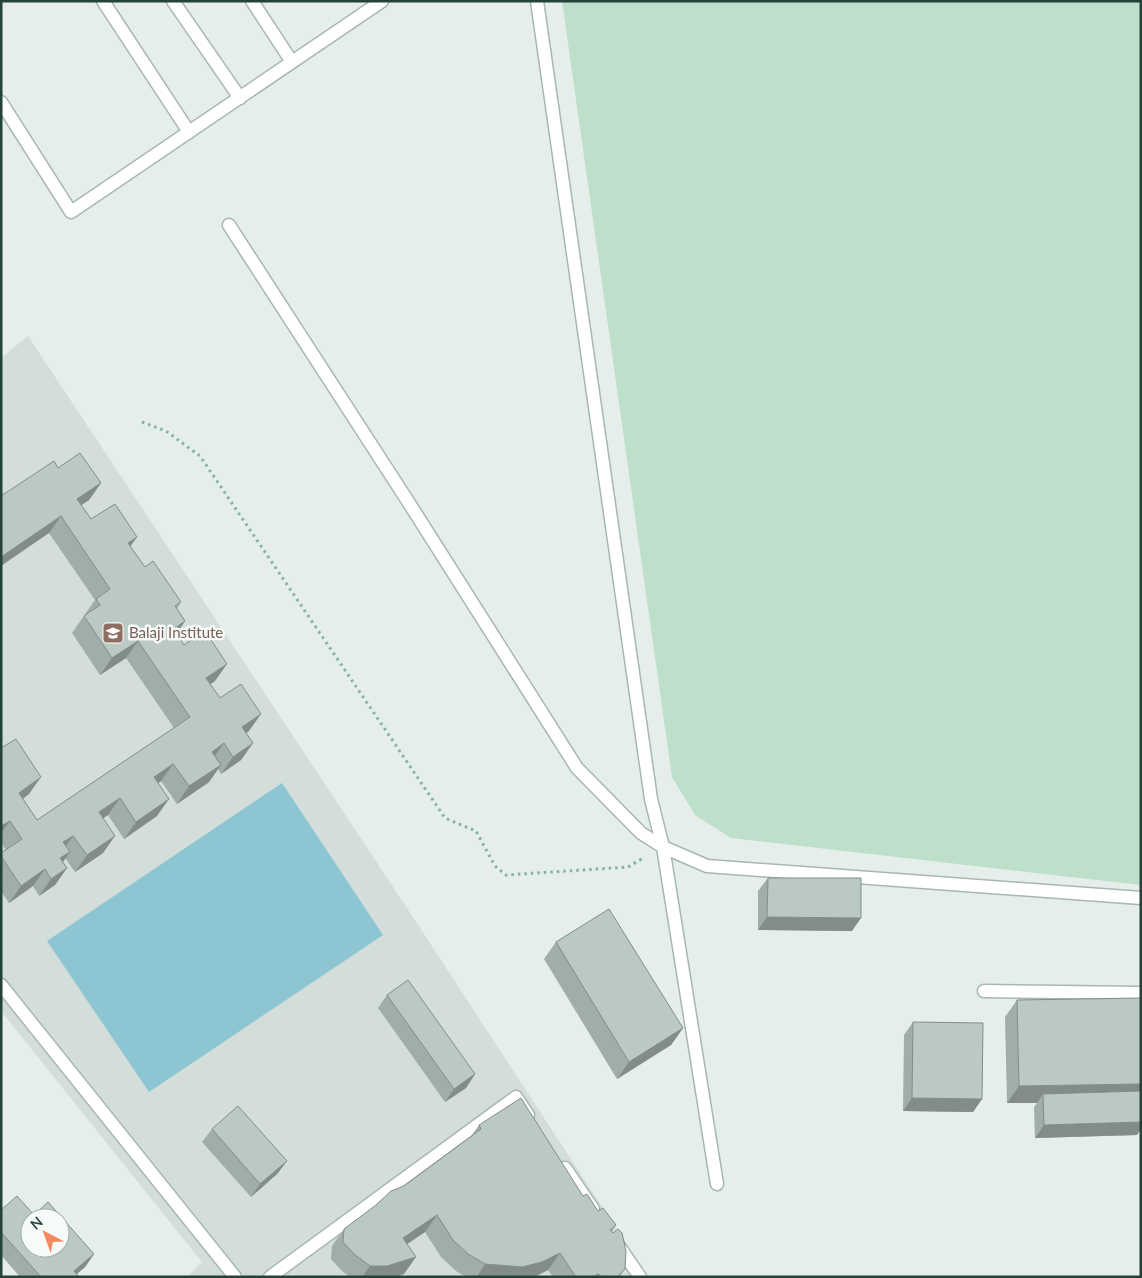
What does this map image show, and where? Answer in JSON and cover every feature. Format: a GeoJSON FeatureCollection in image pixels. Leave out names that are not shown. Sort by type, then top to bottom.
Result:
{"type":"FeatureCollection","features":[{"type":"Feature","properties":{"kind":"lane"},"geometry":{"type":"LineString","coordinates":[[103,1],[189,132]]}},
{"type":"Feature","properties":{"kind":"lane"},"geometry":{"type":"LineString","coordinates":[[173,1],[240,98]]}},
{"type":"Feature","properties":{"kind":"lane"},"geometry":{"type":"LineString","coordinates":[[252,1],[292,62]]}},
{"type":"Feature","properties":{"kind":"lane"},"geometry":{"type":"LineString","coordinates":[[1,102],[71,212],[382,1]]}},
{"type":"Feature","properties":{"kind":"lane"},"geometry":{"type":"LineString","coordinates":[[537,1],[651,799],[663,847],[717,1184]]}},
{"type":"Feature","properties":{"kind":"lane"},"geometry":{"type":"LineString","coordinates":[[229,224],[577,768],[641,834],[663,847],[707,866],[1141,898]]}},
{"type":"Feature","properties":{"kind":"lane"},"geometry":{"type":"LineString","coordinates":[[1,985],[235,1277]]}},
{"type":"Feature","properties":{"kind":"lane"},"geometry":{"type":"LineString","coordinates":[[984,991],[1141,992]]}},
{"type":"Feature","properties":{"kind":"lane"},"geometry":{"type":"LineString","coordinates":[[270,1277],[516,1097],[533,1122]]}},
{"type":"Feature","properties":{"kind":"lane"},"geometry":{"type":"LineString","coordinates":[[555,1154],[640,1277]]}},
{"type":"Feature","properties":{"kind":"path"},"geometry":{"type":"LineString","coordinates":[[142,422],[166,431],[200,456],[446,818],[476,831],[495,866],[506,875],[628,867],[663,847]]}},
{"type":"Feature","properties":{"kind":"shaded area","name":"Balaji Institute"},"geometry":{"type":"Polygon","coordinates":[[[28,336],[407,908],[648,1277],[187,1277],[202,1262],[1,1011],[1,358],[28,336]]]}},
{"type":"Feature","properties":{"kind":"green space"},"geometry":{"type":"Polygon","coordinates":[[[562,1],[1141,1],[1141,885],[731,838],[695,815],[672,777],[562,1]]]}},
{"type":"Feature","properties":{"kind":"water"},"geometry":{"type":"Polygon","coordinates":[[[282,783],[383,935],[149,1092],[47,941],[282,783]]]}},
{"type":"Feature","properties":{"kind":"building"},"geometry":{"type":"Polygon","coordinates":[[[80,453],[101,483],[77,499],[91,519],[115,504],[137,537],[128,543],[145,567],[153,561],[181,602],[175,606],[185,621],[174,629],[184,645],[205,631],[227,664],[206,678],[220,698],[241,684],[261,714],[242,727],[253,743],[233,757],[224,743],[212,752],[221,765],[189,786],[173,764],[154,777],[169,799],[136,822],[120,798],[99,812],[115,836],[87,855],[73,836],[63,842],[70,852],[60,858],[67,868],[51,879],[45,869],[21,886],[1,856],[1,853],[22,839],[10,821],[1,826],[1,748],[16,739],[41,777],[19,793],[37,820],[190,717],[138,641],[112,658],[84,616],[100,605],[96,599],[110,589],[61,516],[1,557],[1,496],[54,461],[58,468],[80,453]]]}},
{"type":"Feature","properties":{"kind":"building"},"geometry":{"type":"Polygon","coordinates":[[[768,878],[861,878],[861,918],[767,917],[768,878]]]}},
{"type":"Feature","properties":{"kind":"building"},"geometry":{"type":"Polygon","coordinates":[[[609,909],[683,1028],[629,1062],[556,942],[609,909]]]}},
{"type":"Feature","properties":{"kind":"building"},"geometry":{"type":"Polygon","coordinates":[[[408,980],[475,1074],[454,1089],[387,995],[408,980]]]}},
{"type":"Feature","properties":{"kind":"building"},"geometry":{"type":"Polygon","coordinates":[[[1141,998],[1141,1084],[1019,1086],[1017,1000],[1141,998]]]}},
{"type":"Feature","properties":{"kind":"building"},"geometry":{"type":"Polygon","coordinates":[[[913,1022],[983,1023],[982,1099],[912,1098],[913,1022]]]}},
{"type":"Feature","properties":{"kind":"building"},"geometry":{"type":"Polygon","coordinates":[[[1141,1091],[1141,1122],[1044,1125],[1043,1094],[1141,1091]]]}},
{"type":"Feature","properties":{"kind":"building"},"geometry":{"type":"Polygon","coordinates":[[[521,1098],[583,1196],[587,1194],[598,1211],[603,1208],[616,1225],[610,1230],[613,1233],[618,1229],[622,1233],[626,1251],[625,1269],[617,1277],[602,1277],[598,1274],[593,1277],[576,1277],[560,1253],[542,1262],[522,1267],[485,1264],[468,1254],[453,1240],[437,1215],[403,1238],[416,1257],[387,1266],[370,1266],[354,1254],[343,1242],[344,1229],[391,1191],[404,1186],[481,1129],[479,1125],[521,1098]]]}},
{"type":"Feature","properties":{"kind":"building"},"geometry":{"type":"Polygon","coordinates":[[[238,1106],[287,1161],[260,1184],[212,1129],[238,1106]]]}},
{"type":"Feature","properties":{"kind":"building"},"geometry":{"type":"Polygon","coordinates":[[[17,1196],[28,1208],[20,1208],[20,1253],[1,1232],[1,1210],[17,1196]]]}},
{"type":"Feature","properties":{"kind":"building"},"geometry":{"type":"Polygon","coordinates":[[[48,1202],[53,1208],[42,1208],[48,1202]]]}},
{"type":"Feature","properties":{"kind":"building"},"geometry":{"type":"Polygon","coordinates":[[[70,1227],[94,1254],[74,1271],[79,1277],[41,1277],[24,1258],[70,1258],[70,1227]]]}},
{"type":"Feature","properties":{"kind":"place","name":"Balaji Institute"},"geometry":{"type":"Point","coordinates":[113,633]}}]}
